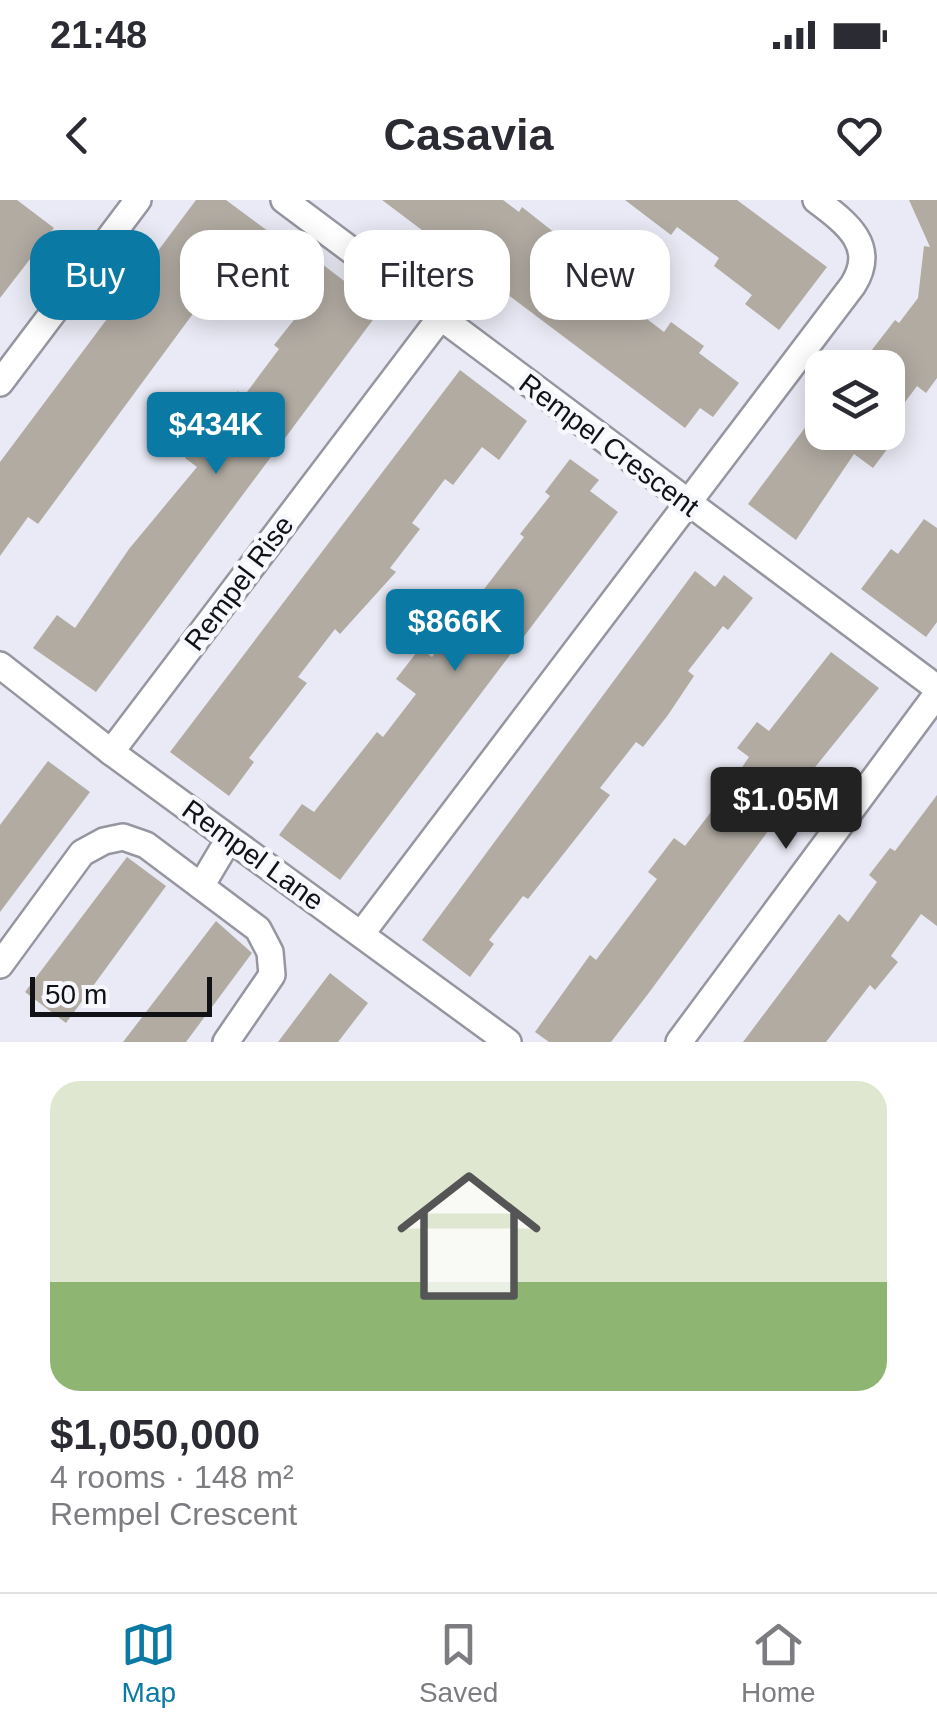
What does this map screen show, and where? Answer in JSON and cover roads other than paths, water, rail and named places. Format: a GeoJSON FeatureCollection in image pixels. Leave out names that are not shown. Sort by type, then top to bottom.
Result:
{"type":"FeatureCollection","features":[{"type":"Feature","properties":{"kind":"street"},"geometry":{"type":"LineString","coordinates":[[0,383],[138,200]]}},
{"type":"Feature","properties":{"kind":"street","name":"Rempel Crescent"},"geometry":{"type":"LineString","coordinates":[[284,200],[344,245]]}},
{"type":"Feature","properties":{"kind":"street"},"geometry":{"type":"LineString","coordinates":[[362,933],[864,268],[864,248],[851,228],[816,200]]}},
{"type":"Feature","properties":{"kind":"street","name":"Rempel Rise"},"geometry":{"type":"LineString","coordinates":[[110,752],[438,320]]}},
{"type":"Feature","properties":{"kind":"street","name":"Rempel Crescent"},"geometry":{"type":"LineString","coordinates":[[443,320],[937,691],[679,1042]]}},
{"type":"Feature","properties":{"kind":"street","name":"Rempel Lane"},"geometry":{"type":"LineString","coordinates":[[0,665],[110,752],[362,933],[504,1041]]}},
{"type":"Feature","properties":{"kind":"street"},"geometry":{"type":"LineString","coordinates":[[0,965],[82,854],[104,841],[123,837],[146,845],[258,929],[270,952],[272,975],[226,1042]]}},
{"type":"Feature","properties":{"kind":"street"},"geometry":{"type":"LineString","coordinates":[[201,886],[229,839]]}}]}
